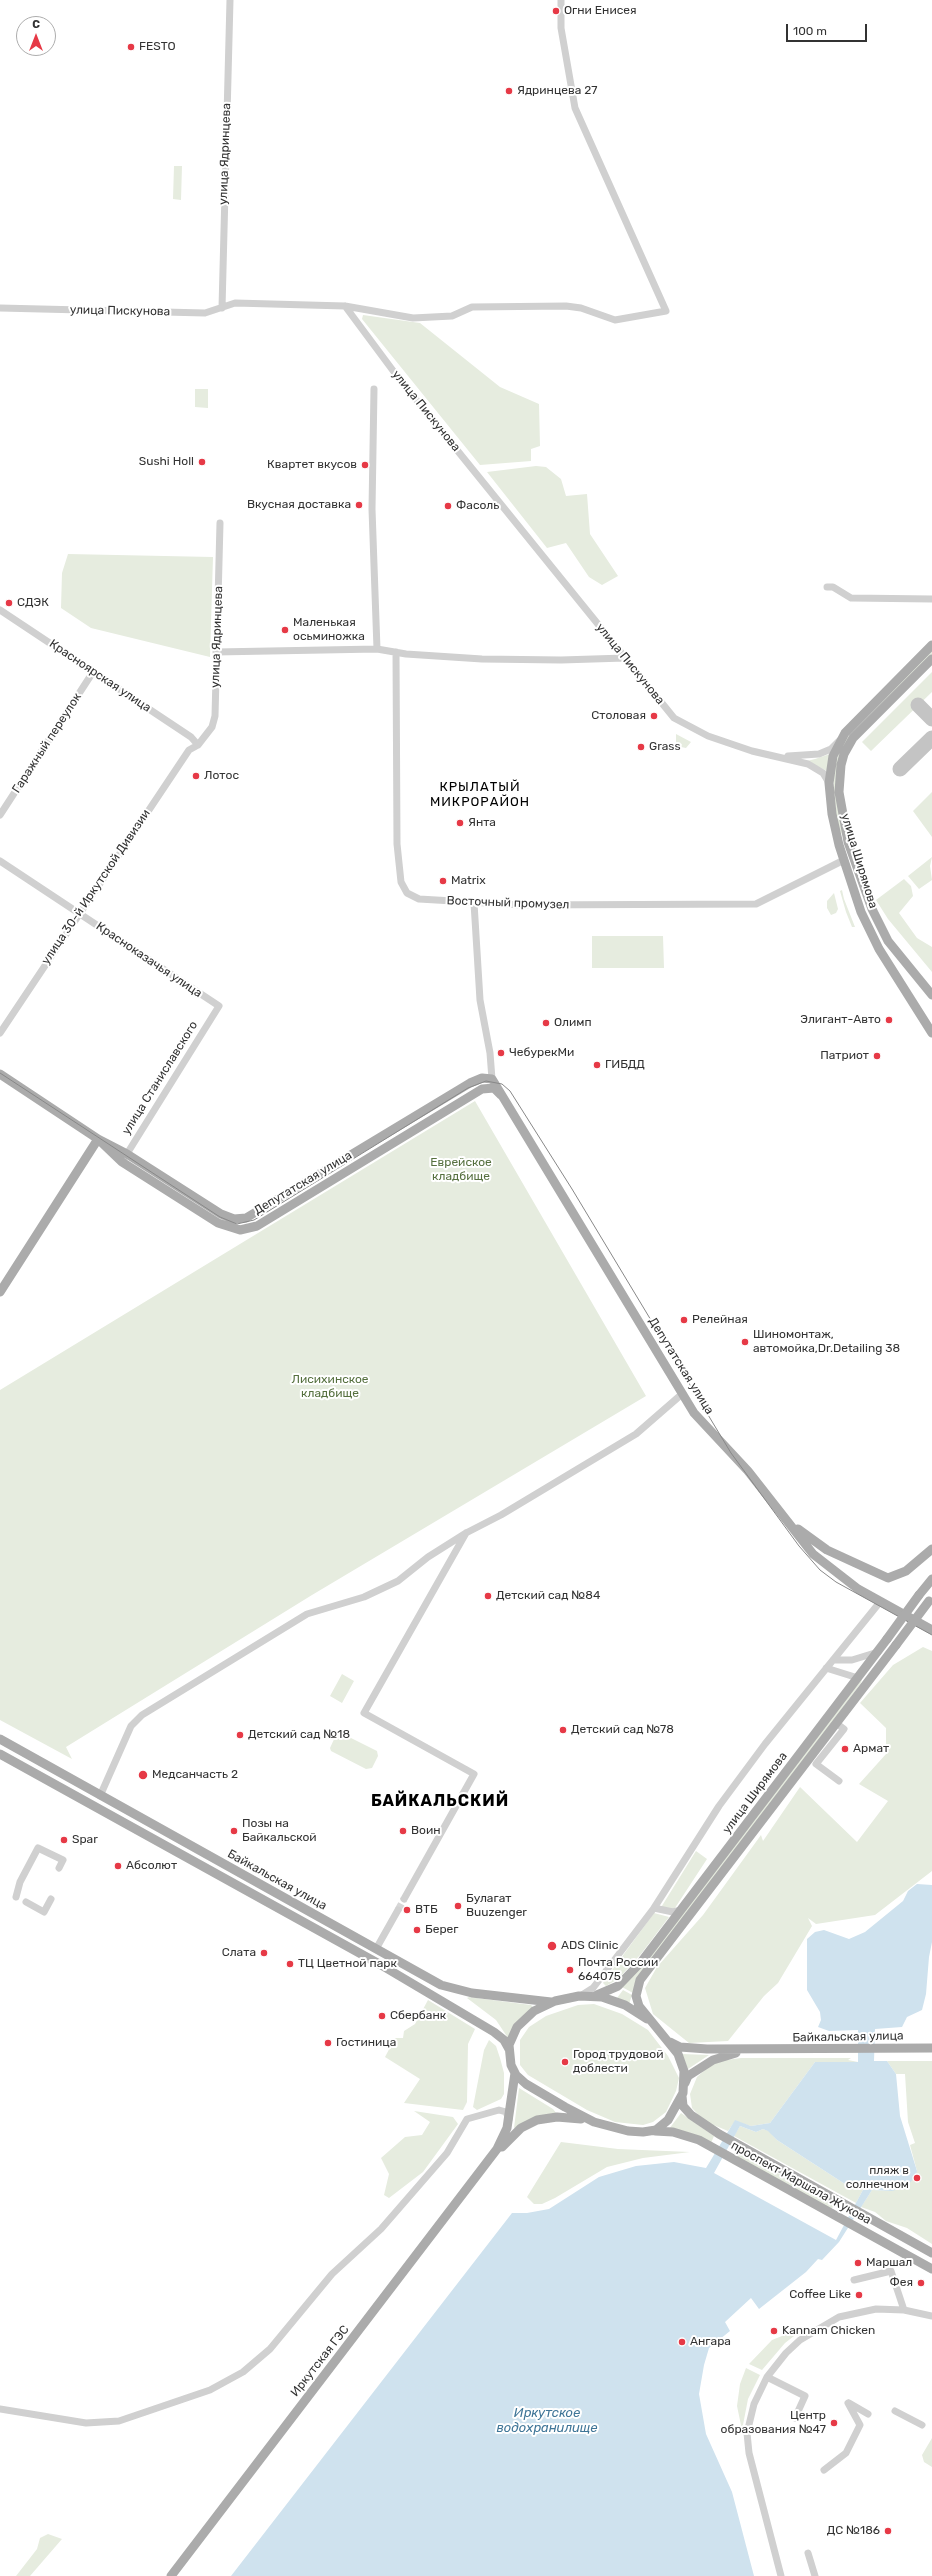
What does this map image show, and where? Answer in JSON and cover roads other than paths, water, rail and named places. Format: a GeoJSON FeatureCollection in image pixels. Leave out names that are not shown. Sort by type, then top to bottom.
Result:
{"type":"FeatureCollection","features":[{"type":"Feature","properties":{"kind":"main road","name":"улица Ширямова"},"geometry":{"type":"LineString","coordinates":[[932,645],[840,739],[833,756],[829,783],[832,814],[844,860],[868,927],[932,1033]]}},
{"type":"Feature","properties":{"kind":"main road","name":"улица Ширямова"},"geometry":{"type":"LineString","coordinates":[[932,659],[853,738],[844,754],[841,765],[839,792],[843,825],[864,891],[881,928],[896,951],[932,995]]}},
{"type":"Feature","properties":{"kind":"main road","name":"Депутатская улица"},"geometry":{"type":"LineString","coordinates":[[0,1074],[98,1139],[127,1154],[221,1214],[234,1219],[246,1218],[470,1083],[484,1078],[492,1079]]}},
{"type":"Feature","properties":{"kind":"main road"},"geometry":{"type":"LineString","coordinates":[[492,1079],[501,1094]]}},
{"type":"Feature","properties":{"kind":"main road","name":"Депутатская улица"},"geometry":{"type":"LineString","coordinates":[[98,1139],[122,1162],[218,1224],[232,1229],[248,1228],[257,1226],[482,1089],[494,1088],[501,1094],[694,1413],[748,1471],[809,1550],[840,1577],[880,1602],[932,1630]]}},
{"type":"Feature","properties":{"kind":"main road"},"geometry":{"type":"LineString","coordinates":[[0,1292],[98,1139]]}},
{"type":"Feature","properties":{"kind":"main road"},"geometry":{"type":"LineString","coordinates":[[777,1507],[805,1536],[878,1576],[891,1578],[906,1571],[932,1549]]}},
{"type":"Feature","properties":{"kind":"main road"},"geometry":{"type":"LineString","coordinates":[[840,1577],[831,1563],[833,1558],[844,1558]]}},
{"type":"Feature","properties":{"kind":"main road","name":"улица Ширямова"},"geometry":{"type":"LineString","coordinates":[[646,1962],[681,1910],[932,1579]]}},
{"type":"Feature","properties":{"kind":"main road","name":"улица Ширямова"},"geometry":{"type":"LineString","coordinates":[[646,1962],[836,1723],[930,1599]]}},
{"type":"Feature","properties":{"kind":"main road"},"geometry":{"type":"LineString","coordinates":[[865,1668],[873,1674]]}},
{"type":"Feature","properties":{"kind":"main road","name":"Байкальская улица"},"geometry":{"type":"LineString","coordinates":[[0,1739],[376,1949],[454,1990],[555,2001]]}},
{"type":"Feature","properties":{"kind":"main road","name":"Байкальская улица"},"geometry":{"type":"LineString","coordinates":[[0,1754],[381,1965],[494,2032],[504,2040],[509,2049]]}},
{"type":"Feature","properties":{"kind":"main road"},"geometry":{"type":"LineString","coordinates":[[594,1996],[614,1988],[646,1962]]}},
{"type":"Feature","properties":{"kind":"main road"},"geometry":{"type":"LineString","coordinates":[[646,1962],[637,1993],[638,2004],[647,2019],[680,2058],[685,2074],[685,2083]]}},
{"type":"Feature","properties":{"kind":"main road"},"geometry":{"type":"LineString","coordinates":[[489,2161],[503,2140],[509,2119],[515,2073],[509,2049],[512,2034],[520,2023],[534,2011],[555,2001],[579,1996],[594,1996],[616,2001],[647,2019]]}},
{"type":"Feature","properties":{"kind":"main road"},"geometry":{"type":"LineString","coordinates":[[667,2041],[685,2047],[764,2050]]}},
{"type":"Feature","properties":{"kind":"main road","name":"Байкальская улица"},"geometry":{"type":"LineString","coordinates":[[764,2050],[932,2048]]}},
{"type":"Feature","properties":{"kind":"main road"},"geometry":{"type":"LineString","coordinates":[[654,2131],[670,2117],[682,2093],[688,2076],[716,2058],[740,2052],[764,2050]]}},
{"type":"Feature","properties":{"kind":"main road"},"geometry":{"type":"LineString","coordinates":[[515,2073],[530,2087],[594,2122]]}},
{"type":"Feature","properties":{"kind":"main road","name":"проспект Маршала Жукова"},"geometry":{"type":"LineString","coordinates":[[682,2093],[682,2102],[687,2111],[719,2134],[932,2254]]}},
{"type":"Feature","properties":{"kind":"main road"},"geometry":{"type":"LineString","coordinates":[[489,2161],[515,2134],[535,2121],[564,2117],[594,2122]]}},
{"type":"Feature","properties":{"kind":"main road","name":"проспект Маршала Жукова"},"geometry":{"type":"LineString","coordinates":[[594,2122],[632,2132],[667,2131],[686,2135],[711,2146],[932,2270]]}},
{"type":"Feature","properties":{"kind":"main road","name":"Иркутская ГЭС"},"geometry":{"type":"LineString","coordinates":[[171,2576],[489,2161]]}},
{"type":"Feature","properties":{"kind":"street","name":"улица Ядринцева"},"geometry":{"type":"LineString","coordinates":[[222,308],[230,0]]}},
{"type":"Feature","properties":{"kind":"street"},"geometry":{"type":"LineString","coordinates":[[345,306],[413,318],[452,316],[472,307],[566,306],[581,308],[615,320],[666,311],[575,108],[561,28],[561,0]]}},
{"type":"Feature","properties":{"kind":"street","name":"улица Пискунова"},"geometry":{"type":"LineString","coordinates":[[0,308],[205,313],[235,303],[345,306],[397,376],[674,718],[708,736],[752,751],[808,764],[823,773],[829,783]]}},
{"type":"Feature","properties":{"kind":"street"},"geometry":{"type":"LineString","coordinates":[[374,389],[372,509],[377,649]]}},
{"type":"Feature","properties":{"kind":"street","name":"улица Ядринцева"},"geometry":{"type":"LineString","coordinates":[[198,745],[214,722],[220,523]]}},
{"type":"Feature","properties":{"kind":"street"},"geometry":{"type":"LineString","coordinates":[[827,587],[834,587],[851,598],[932,599]]}},
{"type":"Feature","properties":{"kind":"street","name":"Красноярская улица"},"geometry":{"type":"LineString","coordinates":[[0,610],[191,737],[198,745]]}},
{"type":"Feature","properties":{"kind":"street"},"geometry":{"type":"LineString","coordinates":[[216,652],[377,649],[482,659],[561,660],[625,658]]}},
{"type":"Feature","properties":{"kind":"street","name":"Восточный промузел"},"geometry":{"type":"LineString","coordinates":[[396,652],[397,836],[402,882],[406,893],[419,899],[474,903],[756,904],[844,860]]}},
{"type":"Feature","properties":{"kind":"street","name":"Гаражный переулок"},"geometry":{"type":"LineString","coordinates":[[0,814],[93,672]]}},
{"type":"Feature","properties":{"kind":"street","name":"улица Пискунова"},"geometry":{"type":"LineString","coordinates":[[752,751],[790,756],[815,755],[829,750],[840,739]]}},
{"type":"Feature","properties":{"kind":"street","name":"улица 30-й Иркутской Дивизии"},"geometry":{"type":"LineString","coordinates":[[0,1033],[78,913],[189,750],[198,745]]}},
{"type":"Feature","properties":{"kind":"street","name":"Красноказачья улица"},"geometry":{"type":"LineString","coordinates":[[0,861],[219,1006]]}},
{"type":"Feature","properties":{"kind":"street"},"geometry":{"type":"LineString","coordinates":[[474,903],[480,1000],[490,1053],[492,1079]]}},
{"type":"Feature","properties":{"kind":"street","name":"улица Станиславского"},"geometry":{"type":"LineString","coordinates":[[122,1162],[219,1006]]}},
{"type":"Feature","properties":{"kind":"street"},"geometry":{"type":"LineString","coordinates":[[100,1796],[131,1726],[142,1715],[307,1614],[364,1597],[398,1581],[428,1557],[466,1533],[501,1515],[636,1434],[682,1394]]}},
{"type":"Feature","properties":{"kind":"street"},"geometry":{"type":"LineString","coordinates":[[404,1899],[474,1774],[364,1713],[466,1533]]}},
{"type":"Feature","properties":{"kind":"street"},"geometry":{"type":"LineString","coordinates":[[579,1996],[593,1988],[654,1908],[719,1806],[826,1668],[880,1602]]}},
{"type":"Feature","properties":{"kind":"street"},"geometry":{"type":"LineString","coordinates":[[833,1660],[852,1660],[878,1652]]}},
{"type":"Feature","properties":{"kind":"street"},"geometry":{"type":"LineString","coordinates":[[826,1668],[858,1678]]}},
{"type":"Feature","properties":{"kind":"street"},"geometry":{"type":"LineString","coordinates":[[836,1723],[844,1729],[816,1764],[839,1781]]}},
{"type":"Feature","properties":{"kind":"street"},"geometry":{"type":"LineString","coordinates":[[16,1897],[20,1882],[38,1848],[63,1860],[59,1868]]}},
{"type":"Feature","properties":{"kind":"street"},"geometry":{"type":"LineString","coordinates":[[26,1902],[44,1912],[51,1899]]}},
{"type":"Feature","properties":{"kind":"street"},"geometry":{"type":"LineString","coordinates":[[654,1908],[673,1912],[681,1910]]}},
{"type":"Feature","properties":{"kind":"street"},"geometry":{"type":"LineString","coordinates":[[376,1949],[398,1910]]}},
{"type":"Feature","properties":{"kind":"street"},"geometry":{"type":"LineString","coordinates":[[0,2409],[86,2423],[119,2421],[210,2390],[243,2372],[270,2348],[332,2274],[381,2229],[447,2152],[467,2119],[497,2110],[506,2104],[513,2090]]}},
{"type":"Feature","properties":{"kind":"street"},"geometry":{"type":"LineString","coordinates":[[497,2110],[506,2112],[509,2119]]}},
{"type":"Feature","properties":{"kind":"street"},"geometry":{"type":"LineString","coordinates":[[854,2280],[891,2271],[904,2310]]}},
{"type":"Feature","properties":{"kind":"street"},"geometry":{"type":"LineString","coordinates":[[781,2576],[752,2466],[747,2433],[754,2404],[767,2377],[786,2353],[800,2340],[839,2317],[876,2309],[904,2310],[932,2316]]}},
{"type":"Feature","properties":{"kind":"street"},"geometry":{"type":"LineString","coordinates":[[767,2377],[805,2396],[795,2418]]}},
{"type":"Feature","properties":{"kind":"street"},"geometry":{"type":"LineString","coordinates":[[824,2470],[846,2454],[860,2425],[848,2403],[868,2414]]}},
{"type":"Feature","properties":{"kind":"street"},"geometry":{"type":"LineString","coordinates":[[895,2411],[922,2425]]}},
{"type":"Feature","properties":{"kind":"street"},"geometry":{"type":"LineString","coordinates":[[808,2553],[815,2576]]}},
{"type":"Feature","properties":{"kind":"water","name":"Иркутское водохранилище"},"geometry":{"type":"Polygon","coordinates":[[[917,1884],[932,1885],[932,1942],[929,1957],[926,1994],[922,2010],[907,2017],[902,2027],[875,2029],[874,2061],[887,2061],[896,2074],[900,2116],[917,2171],[915,2177],[906,2187],[892,2191],[872,2190],[839,2242],[822,2260],[818,2259],[806,2272],[759,2309],[751,2298],[725,2322],[730,2331],[709,2348],[704,2365],[699,2394],[706,2434],[732,2492],[754,2576],[231,2576],[512,2213],[527,2213],[549,2209],[599,2177],[636,2166],[674,2162],[706,2168],[735,2120],[751,2126],[770,2123],[815,2062],[858,2062],[858,2030],[829,2031],[818,2027],[821,2020],[820,2012],[807,1990],[807,1939],[815,1932],[824,1930],[849,1939],[865,1932],[903,1901],[908,1891],[917,1884]],[[740,2126],[714,2173],[836,2240],[864,2188],[848,2186],[777,2140],[768,2131],[763,2129],[756,2132],[740,2126]]]}},
{"type":"Feature","properties":{"kind":"tunnel"},"geometry":{"type":"LineString","coordinates":[[398,1910],[404,1899]]}},
{"type":"Feature","properties":{"kind":"tram line"},"geometry":{"type":"LineString","coordinates":[[0,1073],[220,1217],[237,1224],[254,1220],[468,1088],[486,1081],[502,1084],[510,1091],[572,1189],[731,1453],[799,1546],[820,1570],[836,1582],[932,1635]]}},
{"type":"Feature","properties":{"kind":"place","name":"Огни Енисея"},"geometry":{"type":"Point","coordinates":[556,11]}},
{"type":"Feature","properties":{"kind":"place","name":"FESTO"},"geometry":{"type":"Point","coordinates":[131,47]}},
{"type":"Feature","properties":{"kind":"place","name":"Ядринцева 27"},"geometry":{"type":"Point","coordinates":[509,91]}},
{"type":"Feature","properties":{"kind":"place","name":"Sushi Holl"},"geometry":{"type":"Point","coordinates":[202,462]}},
{"type":"Feature","properties":{"kind":"place","name":"Квартет вкусов"},"geometry":{"type":"Point","coordinates":[365,465]}},
{"type":"Feature","properties":{"kind":"place","name":"Вкусная доставка"},"geometry":{"type":"Point","coordinates":[359,505]}},
{"type":"Feature","properties":{"kind":"place","name":"Фасоль"},"geometry":{"type":"Point","coordinates":[448,506]}},
{"type":"Feature","properties":{"kind":"place","name":"СДЭК"},"geometry":{"type":"Point","coordinates":[9,603]}},
{"type":"Feature","properties":{"kind":"place","name":"Маленькая осьминожка"},"geometry":{"type":"Point","coordinates":[285,630]}},
{"type":"Feature","properties":{"kind":"place","name":"Столовая"},"geometry":{"type":"Point","coordinates":[654,716]}},
{"type":"Feature","properties":{"kind":"place","name":"Grass"},"geometry":{"type":"Point","coordinates":[641,747]}},
{"type":"Feature","properties":{"kind":"place","name":"Лотос"},"geometry":{"type":"Point","coordinates":[196,776]}},
{"type":"Feature","properties":{"kind":"place","name":"Янта"},"geometry":{"type":"Point","coordinates":[460,823]}},
{"type":"Feature","properties":{"kind":"place","name":"Matrix"},"geometry":{"type":"Point","coordinates":[443,881]}},
{"type":"Feature","properties":{"kind":"place","name":"Элигант-Авто"},"geometry":{"type":"Point","coordinates":[889,1020]}},
{"type":"Feature","properties":{"kind":"place","name":"Олимп"},"geometry":{"type":"Point","coordinates":[546,1023]}},
{"type":"Feature","properties":{"kind":"place","name":"ЧебурекМи"},"geometry":{"type":"Point","coordinates":[501,1053]}},
{"type":"Feature","properties":{"kind":"place","name":"Патриот"},"geometry":{"type":"Point","coordinates":[877,1056]}},
{"type":"Feature","properties":{"kind":"place","name":"ГИБДД"},"geometry":{"type":"Point","coordinates":[597,1065]}},
{"type":"Feature","properties":{"kind":"place","name":"Релейная"},"geometry":{"type":"Point","coordinates":[684,1320]}},
{"type":"Feature","properties":{"kind":"place","name":"Шиномонтаж, автомойка,Dr.Detailing 38"},"geometry":{"type":"Point","coordinates":[745,1342]}},
{"type":"Feature","properties":{"kind":"place","name":"Детский сад №84"},"geometry":{"type":"Point","coordinates":[488,1596]}},
{"type":"Feature","properties":{"kind":"place","name":"Детский сад №78"},"geometry":{"type":"Point","coordinates":[563,1730]}},
{"type":"Feature","properties":{"kind":"place","name":"Детский сад №18"},"geometry":{"type":"Point","coordinates":[240,1735]}},
{"type":"Feature","properties":{"kind":"place","name":"Армат"},"geometry":{"type":"Point","coordinates":[845,1749]}},
{"type":"Feature","properties":{"kind":"place","name":"Медсанчасть 2"},"geometry":{"type":"Point","coordinates":[143,1775]}},
{"type":"Feature","properties":{"kind":"place","name":"Позы на Байкальской"},"geometry":{"type":"Point","coordinates":[234,1831]}},
{"type":"Feature","properties":{"kind":"place","name":"Воин"},"geometry":{"type":"Point","coordinates":[403,1831]}},
{"type":"Feature","properties":{"kind":"place","name":"Spar"},"geometry":{"type":"Point","coordinates":[64,1840]}},
{"type":"Feature","properties":{"kind":"place","name":"Абсолют"},"geometry":{"type":"Point","coordinates":[118,1866]}},
{"type":"Feature","properties":{"kind":"place","name":"Булагат Buuzenger"},"geometry":{"type":"Point","coordinates":[458,1906]}},
{"type":"Feature","properties":{"kind":"place","name":"ВТБ"},"geometry":{"type":"Point","coordinates":[407,1910]}},
{"type":"Feature","properties":{"kind":"place","name":"Берег"},"geometry":{"type":"Point","coordinates":[417,1930]}},
{"type":"Feature","properties":{"kind":"place","name":"ADS Clinic"},"geometry":{"type":"Point","coordinates":[552,1946]}},
{"type":"Feature","properties":{"kind":"place","name":"Слата"},"geometry":{"type":"Point","coordinates":[264,1953]}},
{"type":"Feature","properties":{"kind":"place","name":"ТЦ Цветной парк"},"geometry":{"type":"Point","coordinates":[290,1964]}},
{"type":"Feature","properties":{"kind":"place","name":"Почта России 664075"},"geometry":{"type":"Point","coordinates":[570,1970]}},
{"type":"Feature","properties":{"kind":"place","name":"Сбербанк"},"geometry":{"type":"Point","coordinates":[382,2016]}},
{"type":"Feature","properties":{"kind":"place","name":"Гостиница"},"geometry":{"type":"Point","coordinates":[328,2043]}},
{"type":"Feature","properties":{"kind":"place","name":"Город трудовой доблести"},"geometry":{"type":"Point","coordinates":[565,2062]}},
{"type":"Feature","properties":{"kind":"place","name":"пляж в солнечном"},"geometry":{"type":"Point","coordinates":[917,2178]}},
{"type":"Feature","properties":{"kind":"place","name":"Маршал"},"geometry":{"type":"Point","coordinates":[858,2263]}},
{"type":"Feature","properties":{"kind":"place","name":"Фея"},"geometry":{"type":"Point","coordinates":[921,2283]}},
{"type":"Feature","properties":{"kind":"place","name":"Coffee Like"},"geometry":{"type":"Point","coordinates":[859,2295]}},
{"type":"Feature","properties":{"kind":"place","name":"Kannam Chicken"},"geometry":{"type":"Point","coordinates":[774,2331]}},
{"type":"Feature","properties":{"kind":"place","name":"Ангара"},"geometry":{"type":"Point","coordinates":[682,2342]}},
{"type":"Feature","properties":{"kind":"place","name":"Центр образования №47"},"geometry":{"type":"Point","coordinates":[834,2423]}},
{"type":"Feature","properties":{"kind":"place","name":"ДС №186"},"geometry":{"type":"Point","coordinates":[888,2531]}},
{"type":"Feature","properties":{"kind":"district","name":"КРЫЛАТЫЙ МИКРОРАЙОН"},"geometry":{"type":"Point","coordinates":[480,794]}},
{"type":"Feature","properties":{"kind":"district","name":"БАЙКАЛЬСКИЙ"},"geometry":{"type":"Point","coordinates":[440,1801]}},
{"type":"Feature","properties":{"kind":"park label","name":"Еврейское кладбище"},"geometry":{"type":"Point","coordinates":[461,1170]}},
{"type":"Feature","properties":{"kind":"park label","name":"Лисихинское кладбище"},"geometry":{"type":"Point","coordinates":[330,1387]}}]}
